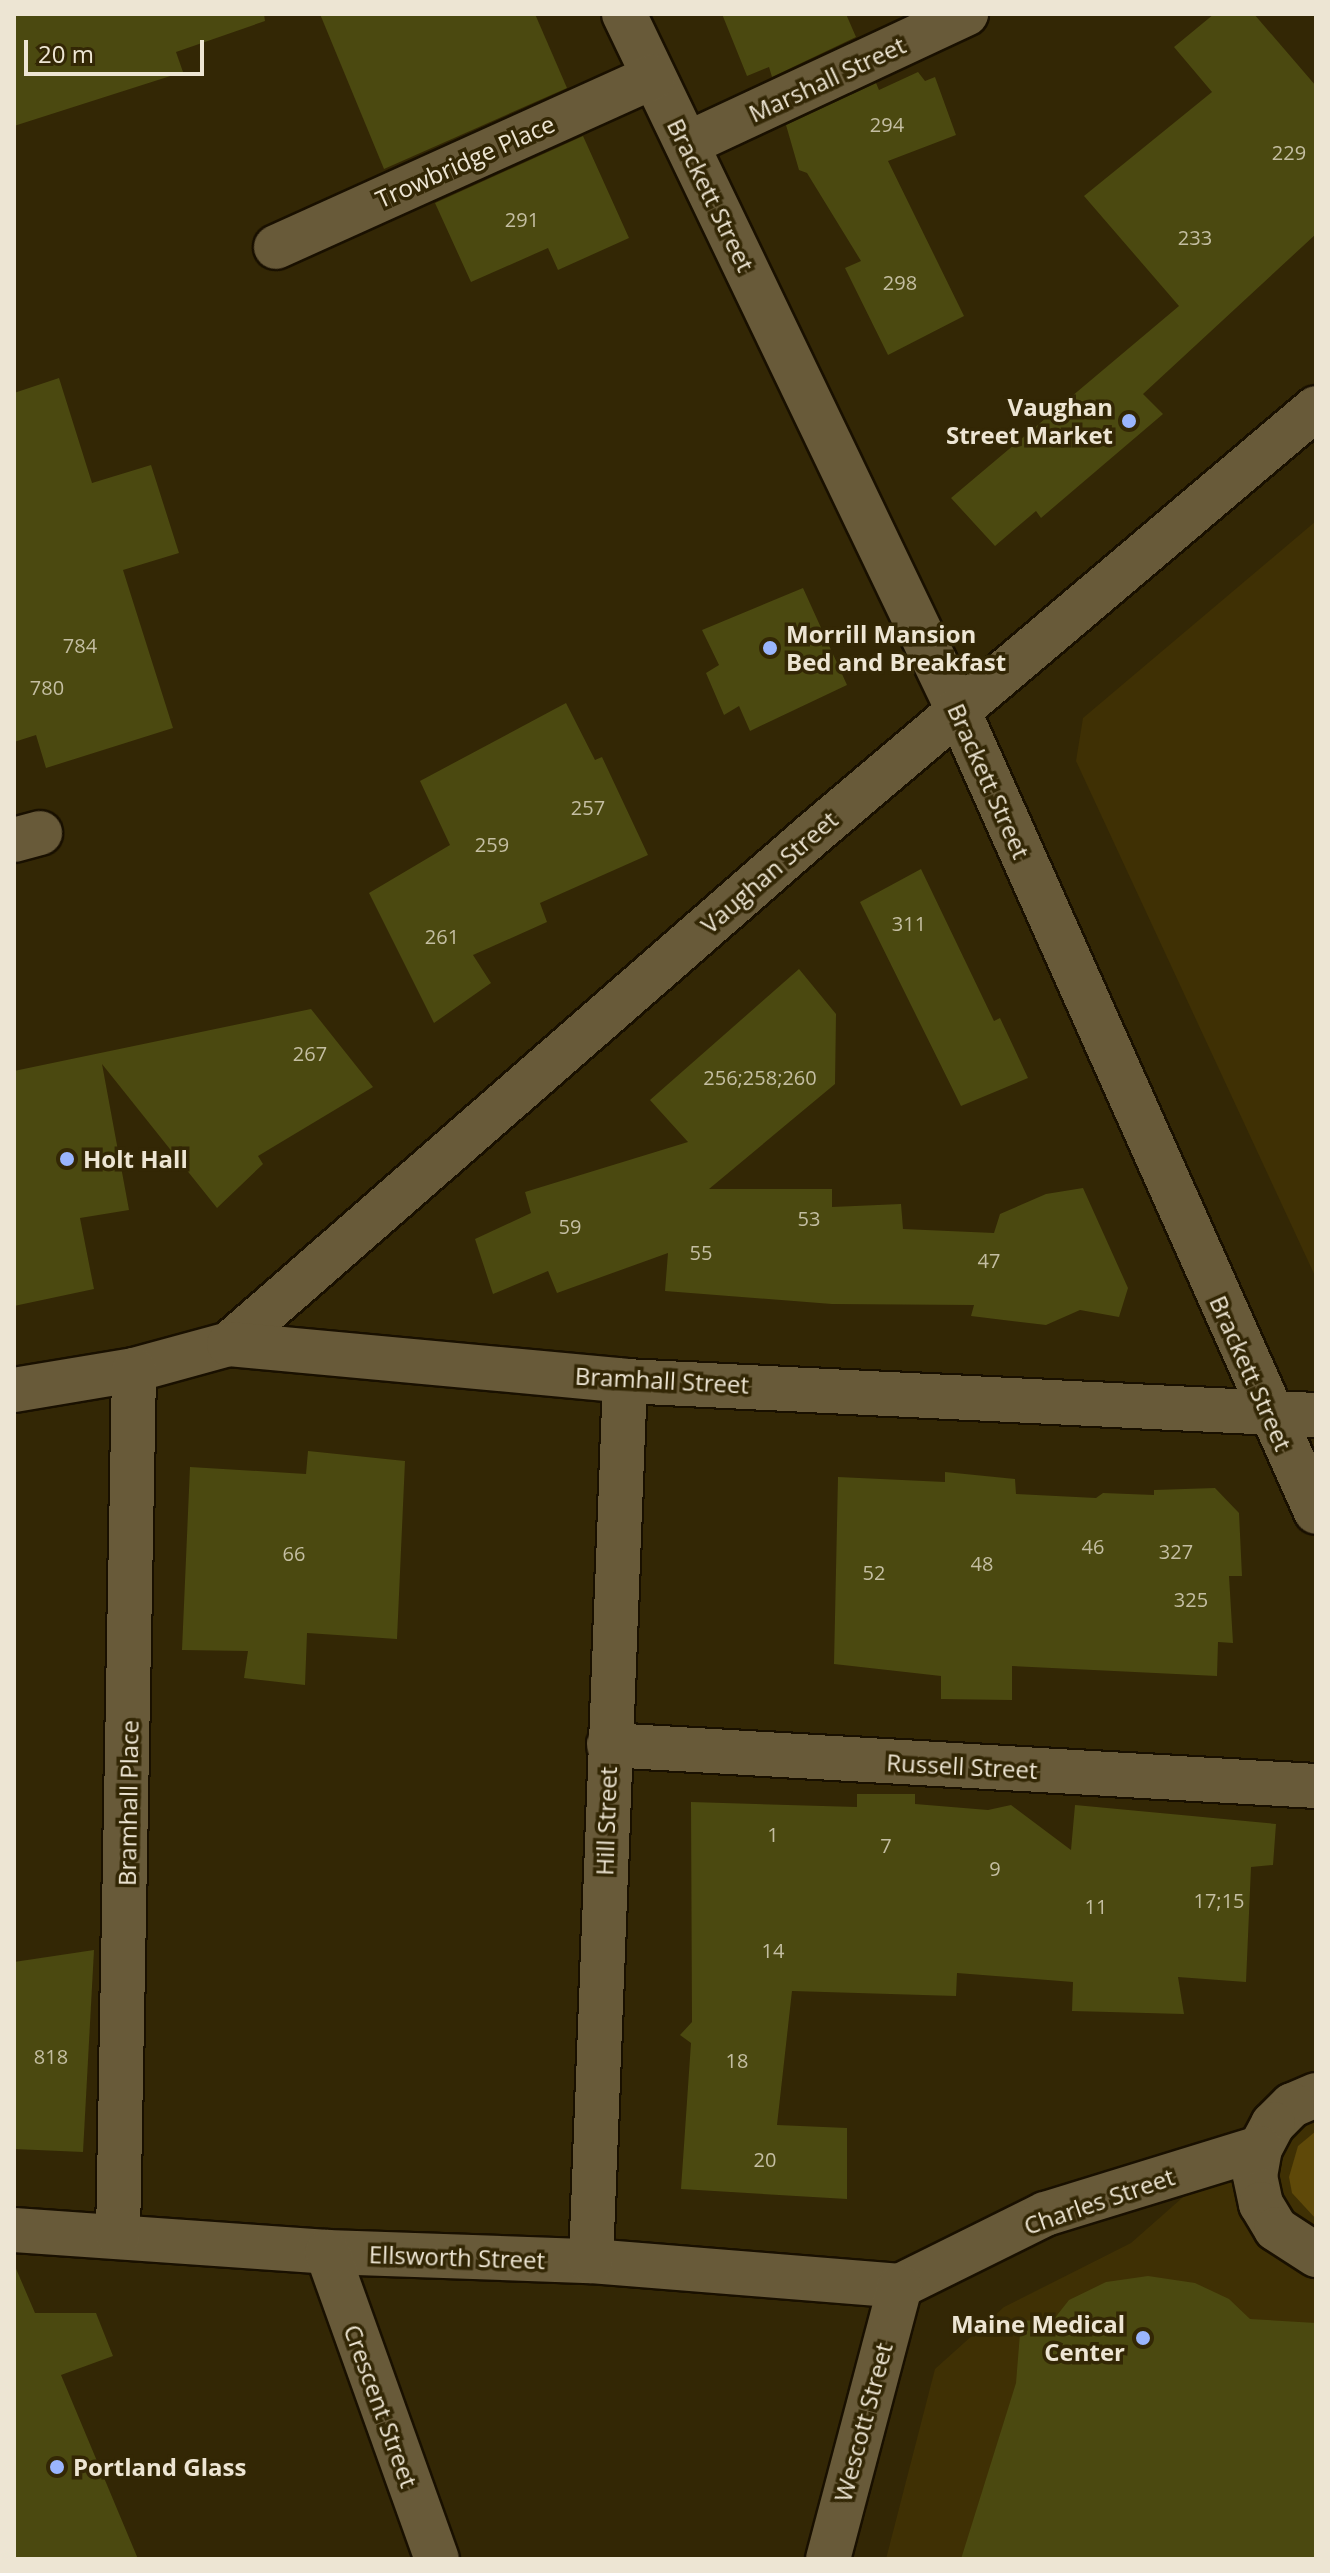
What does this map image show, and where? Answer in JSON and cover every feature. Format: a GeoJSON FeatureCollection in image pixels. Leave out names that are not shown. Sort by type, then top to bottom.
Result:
{"type":"FeatureCollection","features":[{"type":"Feature","properties":{"kind":"street","name":"Brackett Street"},"geometry":{"type":"LineString","coordinates":[[624,14],[958,710],[1268,1413],[1316,1512]]}},
{"type":"Feature","properties":{"kind":"street","name":"Marshall Street"},"geometry":{"type":"LineString","coordinates":[[687,144],[966,14]]}},
{"type":"Feature","properties":{"kind":"street","name":"Trowbridge Place"},"geometry":{"type":"LineString","coordinates":[[276,247],[653,77]]}},
{"type":"Feature","properties":{"kind":"street","name":"Vaughan Street"},"geometry":{"type":"LineString","coordinates":[[229,1344],[958,710],[1316,408]]}},
{"type":"Feature","properties":{"kind":"street","name":"Bramhall Street"},"geometry":{"type":"LineString","coordinates":[[14,1390],[134,1370],[229,1344],[625,1381],[1316,1415]]}},
{"type":"Feature","properties":{"kind":"street","name":"Bramhall Place"},"geometry":{"type":"LineString","coordinates":[[118,2236],[134,1370]]}},
{"type":"Feature","properties":{"kind":"street","name":"Hill Street"},"geometry":{"type":"LineString","coordinates":[[591,2261],[625,1381]]}},
{"type":"Feature","properties":{"kind":"street","name":"Russell Street"},"geometry":{"type":"LineString","coordinates":[[609,1745],[1316,1786]]}},
{"type":"Feature","properties":{"kind":"street"},"geometry":{"type":"LineString","coordinates":[[1316,2095],[1292,2105],[1260,2148],[1255,2176],[1261,2204],[1276,2229],[1316,2255]]}},
{"type":"Feature","properties":{"kind":"street","name":"Charles Street"},"geometry":{"type":"LineString","coordinates":[[900,2286],[1045,2214],[1260,2148]]}},
{"type":"Feature","properties":{"kind":"street","name":"Ellsworth Street"},"geometry":{"type":"LineString","coordinates":[[14,2230],[327,2252],[591,2261],[900,2286]]}},
{"type":"Feature","properties":{"kind":"street","name":"Crescent Street"},"geometry":{"type":"LineString","coordinates":[[327,2252],[437,2559]]}},
{"type":"Feature","properties":{"kind":"street","name":"Wescott Street"},"geometry":{"type":"LineString","coordinates":[[828,2559],[900,2286]]}},
{"type":"Feature","properties":{"kind":"shaded area"},"geometry":{"type":"Polygon","coordinates":[[[1316,521],[1316,1278],[1076,761],[1083,718],[1316,521]]]}},
{"type":"Feature","properties":{"kind":"shaded area","name":"Maine Medical Center"},"geometry":{"type":"Polygon","coordinates":[[[1316,2080],[1316,2559],[886,2559],[935,2369],[1004,2307],[1131,2243],[1316,2080]]]}},
{"type":"Feature","properties":{"kind":"shaded area"},"geometry":{"type":"Polygon","coordinates":[[[1316,2131],[1316,2219],[1292,2193],[1289,2177],[1298,2146],[1316,2131]]]}},
{"type":"Feature","properties":{"kind":"building"},"geometry":{"type":"Polygon","coordinates":[[[14,14],[264,14],[265,21],[176,52],[183,72],[14,126],[14,14]]]}},
{"type":"Feature","properties":{"kind":"building"},"geometry":{"type":"Polygon","coordinates":[[[320,14],[535,14],[567,88],[384,169],[320,14]]]}},
{"type":"Feature","properties":{"kind":"building"},"geometry":{"type":"Polygon","coordinates":[[[722,14],[846,14],[856,37],[772,77],[769,67],[747,76],[722,14]]]}},
{"type":"Feature","properties":{"kind":"building"},"geometry":{"type":"Polygon","coordinates":[[[1214,14],[1254,14],[1316,86],[1316,234],[1143,394],[1163,414],[1041,518],[1036,511],[995,546],[951,498],[1179,306],[1084,196],[1212,92],[1174,47],[1214,14]]]}},
{"type":"Feature","properties":{"kind":"building"},"geometry":{"type":"Polygon","coordinates":[[[918,72],[925,81],[935,77],[956,135],[888,161],[964,316],[888,355],[845,268],[861,261],[807,173],[799,170],[786,125],[876,83],[879,90],[918,72]]]}},
{"type":"Feature","properties":{"kind":"building"},"geometry":{"type":"Polygon","coordinates":[[[583,136],[629,238],[558,270],[548,248],[471,282],[435,203],[583,136]]]}},
{"type":"Feature","properties":{"kind":"building"},"geometry":{"type":"Polygon","coordinates":[[[59,378],[92,483],[151,465],[179,553],[123,570],[173,728],[46,768],[36,735],[14,742],[14,393],[59,378]]]}},
{"type":"Feature","properties":{"kind":"building","name":"Morrill Mansion Bed and Breakfast"},"geometry":{"type":"Polygon","coordinates":[[[803,588],[847,685],[750,731],[739,706],[724,715],[706,673],[719,665],[702,630],[803,588]]]}},
{"type":"Feature","properties":{"kind":"building"},"geometry":{"type":"Polygon","coordinates":[[[566,703],[595,760],[602,757],[648,855],[540,903],[547,922],[473,955],[491,983],[434,1023],[369,893],[450,845],[420,781],[566,703]]]}},
{"type":"Feature","properties":{"kind":"building"},"geometry":{"type":"Polygon","coordinates":[[[921,869],[994,1021],[1000,1018],[1028,1078],[961,1106],[860,902],[921,869]]]}},
{"type":"Feature","properties":{"kind":"building"},"geometry":{"type":"Polygon","coordinates":[[[799,969],[836,1014],[835,1084],[709,1189],[832,1189],[832,1207],[901,1204],[903,1229],[994,1233],[1000,1214],[1046,1194],[1083,1188],[1128,1288],[1119,1317],[1080,1310],[1046,1325],[971,1316],[974,1305],[832,1304],[665,1291],[668,1253],[557,1293],[548,1271],[493,1294],[475,1239],[531,1213],[525,1192],[688,1142],[650,1100],[799,969]]]}},
{"type":"Feature","properties":{"kind":"building"},"geometry":{"type":"Polygon","coordinates":[[[311,1009],[373,1087],[258,1156],[263,1164],[217,1208],[102,1064],[129,1210],[80,1218],[94,1289],[14,1306],[14,1071],[311,1009]]]}},
{"type":"Feature","properties":{"kind":"building"},"geometry":{"type":"Polygon","coordinates":[[[308,1451],[405,1461],[397,1639],[307,1633],[305,1685],[244,1678],[248,1651],[182,1650],[190,1467],[306,1474],[308,1451]]]}},
{"type":"Feature","properties":{"kind":"building"},"geometry":{"type":"Polygon","coordinates":[[[945,1472],[1015,1479],[1016,1494],[1096,1498],[1103,1493],[1154,1495],[1154,1490],[1215,1488],[1239,1513],[1242,1576],[1229,1576],[1233,1643],[1218,1642],[1217,1676],[1012,1666],[1012,1700],[941,1699],[941,1676],[834,1664],[838,1477],[945,1482],[945,1472]]]}},
{"type":"Feature","properties":{"kind":"building"},"geometry":{"type":"Polygon","coordinates":[[[857,1794],[915,1794],[915,1804],[988,1810],[1011,1805],[1071,1850],[1075,1805],[1276,1824],[1273,1865],[1251,1867],[1246,1982],[1178,1977],[1184,2014],[1072,2011],[1073,1982],[957,1973],[956,1996],[792,1991],[777,2125],[847,2128],[847,2199],[681,2189],[691,2043],[680,2035],[692,2022],[691,1802],[857,1807],[857,1794]]]}},
{"type":"Feature","properties":{"kind":"building"},"geometry":{"type":"Polygon","coordinates":[[[94,1950],[83,2152],[14,2149],[14,1962],[94,1950]]]}},
{"type":"Feature","properties":{"kind":"building","name":"Portland Glass"},"geometry":{"type":"Polygon","coordinates":[[[14,2264],[35,2313],[96,2313],[113,2356],[61,2375],[138,2559],[14,2559],[14,2264]]]}},
{"type":"Feature","properties":{"kind":"building","name":"Maine Medical Center"},"geometry":{"type":"Polygon","coordinates":[[[1148,2276],[1195,2283],[1229,2299],[1250,2319],[1316,2323],[1316,2559],[961,2559],[1016,2383],[1021,2321],[1054,2319],[1069,2300],[1106,2282],[1148,2276]]]}},
{"type":"Feature","properties":{"kind":"place","name":"Vaughan Street Market"},"geometry":{"type":"Point","coordinates":[1129,421]}},
{"type":"Feature","properties":{"kind":"place","name":"Morrill Mansion Bed and Breakfast"},"geometry":{"type":"Point","coordinates":[770,648]}},
{"type":"Feature","properties":{"kind":"place","name":"Holt Hall"},"geometry":{"type":"Point","coordinates":[67,1159]}},
{"type":"Feature","properties":{"kind":"place","name":"Maine Medical Center"},"geometry":{"type":"Point","coordinates":[1143,2338]}},
{"type":"Feature","properties":{"kind":"place","name":"Portland Glass"},"geometry":{"type":"Point","coordinates":[57,2467]}}]}
